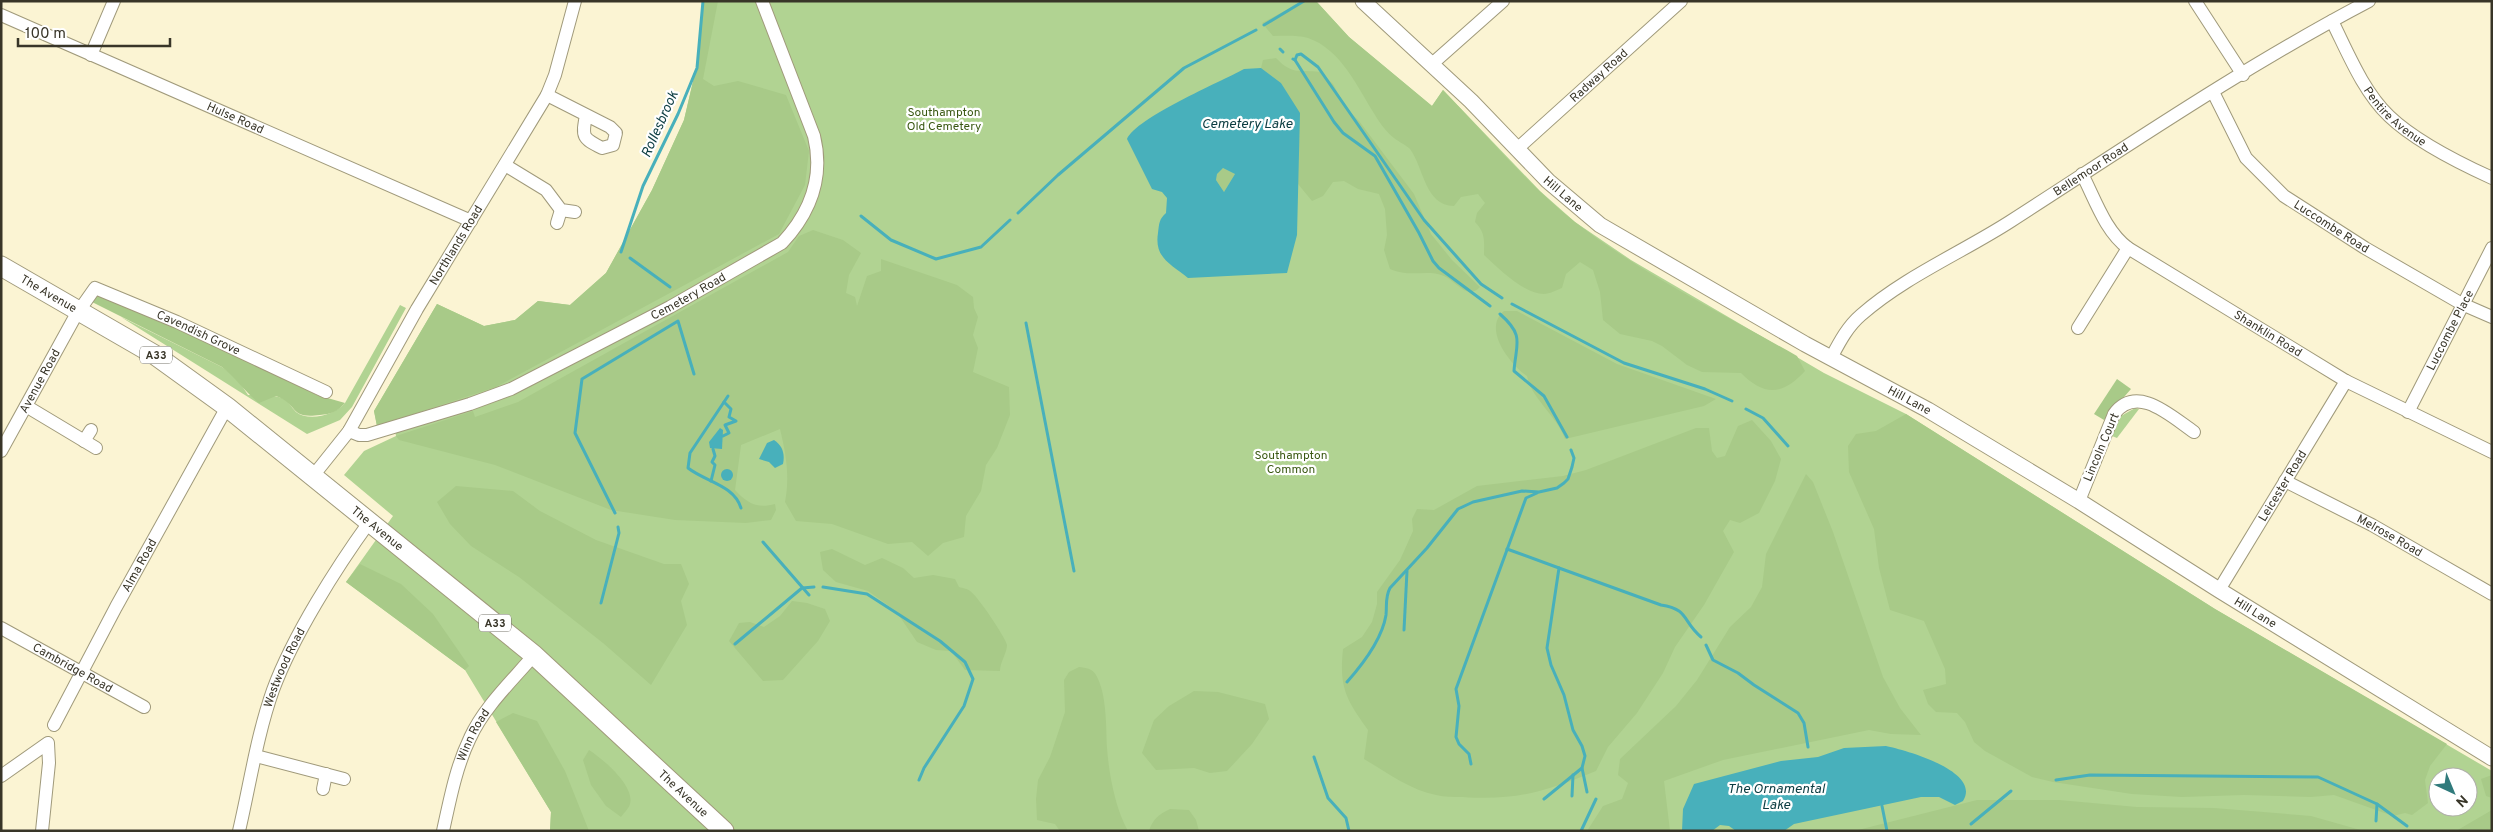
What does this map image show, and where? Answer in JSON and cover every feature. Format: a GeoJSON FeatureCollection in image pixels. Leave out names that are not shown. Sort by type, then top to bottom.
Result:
{"type":"FeatureCollection","features":[{"type":"Feature","properties":{"kind":"main road","name":"The Avenue"},"geometry":{"type":"LineString","coordinates":[[1,266],[155,355],[227,407],[534,655],[724,831]]}},
{"type":"Feature","properties":{"kind":"street"},"geometry":{"type":"LineString","coordinates":[[90,55],[114,1]]}},
{"type":"Feature","properties":{"kind":"street","name":"Northlands Road"},"geometry":{"type":"LineString","coordinates":[[312,476],[349,431],[417,309],[547,95],[555,75],[575,1]]}},
{"type":"Feature","properties":{"kind":"street","name":"Cemetery Road"},"geometry":{"type":"LineString","coordinates":[[349,431],[359,435],[367,435],[470,404],[511,388],[670,307],[782,242],[795,229],[811,199],[818,177],[819,156],[814,136],[762,1]]}},
{"type":"Feature","properties":{"kind":"street","name":"Hill Lane"},"geometry":{"type":"LineString","coordinates":[[1363,1],[1432,64],[1548,181],[1592,220],[1831,358],[1928,410],[2079,500],[2219,590],[2492,758]]}},
{"type":"Feature","properties":{"kind":"street"},"geometry":{"type":"LineString","coordinates":[[1432,64],[1503,1]]}},
{"type":"Feature","properties":{"kind":"street","name":"Radway Road"},"geometry":{"type":"LineString","coordinates":[[1517,149],[1681,1]]}},
{"type":"Feature","properties":{"kind":"street"},"geometry":{"type":"LineString","coordinates":[[2195,1],[2243,75]]}},
{"type":"Feature","properties":{"kind":"street","name":"Bellemoor Road"},"geometry":{"type":"LineString","coordinates":[[1831,358],[1848,329],[1868,310],[2212,92],[2369,1]]}},
{"type":"Feature","properties":{"kind":"street","name":"Hulse Road"},"geometry":{"type":"LineString","coordinates":[[1,15],[471,220]]}},
{"type":"Feature","properties":{"kind":"street","name":"Pentire Avenue"},"geometry":{"type":"LineString","coordinates":[[2332,21],[2355,68],[2380,106],[2390,117],[2430,145],[2492,178]]}},
{"type":"Feature","properties":{"kind":"street","name":"Luccombe Road"},"geometry":{"type":"LineString","coordinates":[[2212,92],[2246,158],[2284,196],[2365,248],[2462,304],[2492,318]]}},
{"type":"Feature","properties":{"kind":"street"},"geometry":{"type":"LineString","coordinates":[[547,95],[586,115]]}},
{"type":"Feature","properties":{"kind":"street"},"geometry":{"type":"LineString","coordinates":[[505,165],[546,190],[562,210],[574,212]]}},
{"type":"Feature","properties":{"kind":"street","name":"Shanklin Road"},"geometry":{"type":"LineString","coordinates":[[2082,174],[2110,230],[2128,248],[2346,381],[2492,452]]}},
{"type":"Feature","properties":{"kind":"street"},"geometry":{"type":"LineString","coordinates":[[557,223],[562,210]]}},
{"type":"Feature","properties":{"kind":"street"},"geometry":{"type":"LineString","coordinates":[[2078,328],[2128,248]]}},
{"type":"Feature","properties":{"kind":"street","name":"Luccombe Place"},"geometry":{"type":"LineString","coordinates":[[2408,412],[2492,248]]}},
{"type":"Feature","properties":{"kind":"street","name":"Cavendish Grove"},"geometry":{"type":"LineString","coordinates":[[80,310],[95,288],[177,322],[326,392]]}},
{"type":"Feature","properties":{"kind":"street","name":"Avenue Road"},"geometry":{"type":"LineString","coordinates":[[1,451],[80,310]]}},
{"type":"Feature","properties":{"kind":"street","name":"Leicester Road"},"geometry":{"type":"LineString","coordinates":[[2219,590],[2346,381]]}},
{"type":"Feature","properties":{"kind":"street","name":"Lincoln Court"},"geometry":{"type":"LineString","coordinates":[[2079,500],[2118,408],[2131,401],[2145,401],[2190,424]]}},
{"type":"Feature","properties":{"kind":"street"},"geometry":{"type":"LineString","coordinates":[[26,406],[96,448]]}},
{"type":"Feature","properties":{"kind":"street","name":"Alma Road"},"geometry":{"type":"LineString","coordinates":[[54,725],[81,672],[227,407]]}},
{"type":"Feature","properties":{"kind":"street"},"geometry":{"type":"LineString","coordinates":[[84,441],[91,430]]}},
{"type":"Feature","properties":{"kind":"street","name":"Melrose Road"},"geometry":{"type":"LineString","coordinates":[[2285,481],[2372,526],[2492,594]]}},
{"type":"Feature","properties":{"kind":"street","name":"Westwood Road"},"geometry":{"type":"LineString","coordinates":[[239,831],[274,689],[292,648],[370,521]]}},
{"type":"Feature","properties":{"kind":"street","name":"Cambridge Road"},"geometry":{"type":"LineString","coordinates":[[1,628],[144,707]]}},
{"type":"Feature","properties":{"kind":"street","name":"Winn Road"},"geometry":{"type":"LineString","coordinates":[[443,831],[455,777],[470,736],[534,655]]}},
{"type":"Feature","properties":{"kind":"street"},"geometry":{"type":"LineString","coordinates":[[1,776],[48,743],[49,763],[42,831]]}},
{"type":"Feature","properties":{"kind":"street"},"geometry":{"type":"LineString","coordinates":[[256,756],[344,779]]}},
{"type":"Feature","properties":{"kind":"street"},"geometry":{"type":"LineString","coordinates":[[323,789],[326,774]]}},
{"type":"Feature","properties":{"kind":"green space","name":"Southampton Common"},"geometry":{"type":"Polygon","coordinates":[[[703,1],[1316,1],[1349,37],[1432,106],[1443,90],[1540,191],[1575,222],[1631,260],[1824,373],[1906,414],[2215,609],[2492,771],[2492,831],[550,831],[551,812],[465,670],[346,582],[393,516],[344,475],[364,451],[396,436],[393,421],[377,426],[374,411],[437,304],[484,326],[515,320],[538,301],[570,305],[606,273],[652,190],[684,120],[698,60],[703,1]]]}},
{"type":"Feature","properties":{"kind":"green space"},"geometry":{"type":"Polygon","coordinates":[[[703,1],[718,1],[703,79],[714,86],[738,81],[786,95],[809,151],[805,185],[779,234],[496,387],[377,426],[374,411],[437,304],[484,326],[515,320],[538,301],[570,305],[606,273],[652,190],[684,120],[698,60],[703,1]]]}},
{"type":"Feature","properties":{"kind":"green space"},"geometry":{"type":"Polygon","coordinates":[[[1303,1],[1316,1],[1349,37],[1432,106],[1443,90],[1540,192],[1575,222],[1655,276],[1797,356],[1805,371],[1789,385],[1781,389],[1765,389],[1749,381],[1741,373],[1702,372],[1687,365],[1662,346],[1652,341],[1620,334],[1603,320],[1600,292],[1593,270],[1580,262],[1566,274],[1562,288],[1544,294],[1528,290],[1520,285],[1496,267],[1484,255],[1483,234],[1475,222],[1477,213],[1485,203],[1478,194],[1461,197],[1454,206],[1437,200],[1426,185],[1410,149],[1391,136],[1383,127],[1348,70],[1339,60],[1320,43],[1308,38],[1295,36],[1273,36],[1262,23],[1303,1]]]}},
{"type":"Feature","properties":{"kind":"green space"},"geometry":{"type":"Polygon","coordinates":[[[1276,58],[1292,70],[1320,72],[1333,84],[1346,108],[1359,121],[1414,194],[1431,234],[1452,260],[1480,287],[1475,291],[1466,291],[1448,278],[1438,274],[1405,273],[1390,269],[1384,250],[1387,235],[1385,209],[1379,194],[1358,189],[1344,181],[1333,182],[1323,196],[1312,201],[1298,184],[1299,113],[1281,83],[1261,68],[1263,60],[1276,58]]]}},
{"type":"Feature","properties":{"kind":"green space"},"geometry":{"type":"Polygon","coordinates":[[[1223,168],[1235,174],[1224,192],[1216,180],[1217,174],[1223,168]]]}},
{"type":"Feature","properties":{"kind":"green space"},"geometry":{"type":"Polygon","coordinates":[[[813,230],[843,240],[861,253],[849,275],[846,293],[855,297],[857,306],[867,276],[881,271],[881,259],[957,285],[973,297],[974,308],[978,317],[973,335],[978,348],[973,372],[1009,387],[1010,415],[997,448],[986,465],[981,491],[966,516],[964,537],[943,543],[928,556],[912,542],[888,544],[832,524],[796,521],[785,502],[787,465],[780,429],[741,445],[735,490],[753,504],[763,506],[775,504],[776,510],[771,520],[746,523],[675,520],[611,510],[495,465],[399,440],[396,436],[473,411],[475,417],[518,402],[788,252],[799,236],[813,230]]]}},
{"type":"Feature","properties":{"kind":"green space"},"geometry":{"type":"Polygon","coordinates":[[[101,293],[156,317],[317,395],[345,403],[331,413],[310,416],[298,413],[288,403],[276,396],[259,403],[222,367],[92,302],[94,297],[101,293]]]}},
{"type":"Feature","properties":{"kind":"green space"},"geometry":{"type":"Polygon","coordinates":[[[400,305],[406,308],[352,407],[340,420],[307,434],[121,317],[222,367],[236,377],[248,395],[282,398],[301,415],[315,417],[329,414],[345,403],[400,305]]]}},
{"type":"Feature","properties":{"kind":"green space"},"geometry":{"type":"Polygon","coordinates":[[[1504,311],[1517,311],[1617,364],[1716,399],[1704,406],[1565,439],[1529,384],[1527,376],[1506,355],[1501,346],[1496,327],[1498,318],[1504,311]]]}},
{"type":"Feature","properties":{"kind":"green space"},"geometry":{"type":"Polygon","coordinates":[[[2117,379],[2131,389],[2104,420],[2094,414],[2117,379]]]}},
{"type":"Feature","properties":{"kind":"green space"},"geometry":{"type":"Polygon","coordinates":[[[2135,408],[2139,409],[2117,438],[2112,436],[2121,416],[2135,408]]]}},
{"type":"Feature","properties":{"kind":"green space"},"geometry":{"type":"Polygon","coordinates":[[[1906,414],[2215,609],[2447,744],[2428,767],[2425,780],[2428,803],[2412,815],[2405,813],[2393,816],[2334,795],[2311,797],[2244,795],[2182,797],[2132,794],[2032,777],[1985,751],[1974,742],[1965,722],[1957,713],[1936,712],[1928,704],[1923,690],[1946,684],[1945,669],[1924,621],[1890,610],[1879,568],[1874,529],[1849,472],[1848,446],[1856,434],[1876,431],[1906,414]]]}},
{"type":"Feature","properties":{"kind":"green space"},"geometry":{"type":"Polygon","coordinates":[[[1752,420],[1771,441],[1781,459],[1775,481],[1759,513],[1740,523],[1730,520],[1723,531],[1734,552],[1704,605],[1675,647],[1663,673],[1637,713],[1608,747],[1596,771],[1546,789],[1515,796],[1449,797],[1426,793],[1417,789],[1398,780],[1364,759],[1368,730],[1349,701],[1343,684],[1343,649],[1362,637],[1372,622],[1377,604],[1377,592],[1400,560],[1413,531],[1412,519],[1417,509],[1434,510],[1477,486],[1563,476],[1586,470],[1696,428],[1709,428],[1712,451],[1717,458],[1725,456],[1738,426],[1752,420]]]}},
{"type":"Feature","properties":{"kind":"green space"},"geometry":{"type":"Polygon","coordinates":[[[1806,474],[1813,482],[1833,532],[1883,677],[1900,708],[1921,735],[1891,734],[1869,730],[1723,760],[1664,781],[1670,831],[1587,831],[1603,806],[1622,799],[1628,783],[1618,775],[1620,759],[1676,706],[1697,680],[1730,627],[1751,607],[1762,587],[1766,554],[1806,474]]]}},
{"type":"Feature","properties":{"kind":"green space"},"geometry":{"type":"Polygon","coordinates":[[[456,486],[513,491],[540,511],[596,540],[664,564],[681,564],[689,584],[681,601],[687,625],[651,685],[603,643],[519,577],[471,546],[450,524],[437,502],[456,486]]]}},
{"type":"Feature","properties":{"kind":"green space"},"geometry":{"type":"Polygon","coordinates":[[[832,549],[865,565],[882,558],[903,568],[914,578],[933,575],[955,579],[959,587],[969,590],[979,600],[997,626],[1007,645],[1000,671],[965,670],[951,651],[936,650],[917,642],[896,611],[868,591],[836,582],[823,570],[820,552],[832,549]]]}},
{"type":"Feature","properties":{"kind":"green space"},"geometry":{"type":"Polygon","coordinates":[[[360,564],[401,584],[433,614],[469,666],[465,670],[346,582],[360,564]]]}},
{"type":"Feature","properties":{"kind":"green space"},"geometry":{"type":"Polygon","coordinates":[[[792,601],[807,603],[825,609],[830,621],[818,641],[783,680],[763,681],[729,641],[739,623],[750,622],[764,627],[780,616],[792,601]]]}},
{"type":"Feature","properties":{"kind":"green space"},"geometry":{"type":"Polygon","coordinates":[[[1079,667],[1093,671],[1100,683],[1105,711],[1111,780],[1123,822],[1128,831],[1060,831],[1055,824],[1037,820],[1036,799],[1038,780],[1050,757],[1065,712],[1064,680],[1069,672],[1079,667]]]}},
{"type":"Feature","properties":{"kind":"green space"},"geometry":{"type":"Polygon","coordinates":[[[1194,691],[1218,692],[1265,704],[1269,719],[1252,744],[1227,771],[1210,773],[1194,768],[1156,770],[1142,753],[1154,720],[1169,706],[1194,691]]]}},
{"type":"Feature","properties":{"kind":"green space"},"geometry":{"type":"Polygon","coordinates":[[[513,713],[537,721],[565,771],[589,831],[550,831],[551,812],[496,722],[513,713]]]}},
{"type":"Feature","properties":{"kind":"green space"},"geometry":{"type":"Polygon","coordinates":[[[589,750],[617,774],[628,789],[630,804],[621,817],[606,806],[591,785],[583,760],[589,750]]]}},
{"type":"Feature","properties":{"kind":"green space"},"geometry":{"type":"Polygon","coordinates":[[[2492,775],[2492,798],[2486,796],[2481,779],[2492,775]]]}},
{"type":"Feature","properties":{"kind":"green space"},"geometry":{"type":"Polygon","coordinates":[[[1977,800],[2059,800],[2137,807],[2214,808],[2311,816],[2364,831],[1854,831],[1977,800]]]}},
{"type":"Feature","properties":{"kind":"green space"},"geometry":{"type":"Polygon","coordinates":[[[1170,809],[1189,810],[1196,820],[1199,831],[1149,831],[1156,818],[1170,809]]]}},
{"type":"Feature","properties":{"kind":"green space"},"geometry":{"type":"Polygon","coordinates":[[[2492,810],[2492,831],[2456,831],[2492,810]]]}},
{"type":"Feature","properties":{"kind":"water","name":"Cemetery Lake"},"geometry":{"type":"Polygon","coordinates":[[[1261,68],[1281,83],[1300,113],[1297,235],[1287,273],[1188,278],[1161,255],[1157,242],[1161,220],[1166,213],[1167,198],[1162,192],[1152,189],[1127,139],[1134,130],[1162,111],[1244,69],[1261,68]],[[1223,168],[1217,174],[1216,180],[1224,192],[1235,174],[1223,168]]]}},
{"type":"Feature","properties":{"kind":"water"},"geometry":{"type":"Polygon","coordinates":[[[720,428],[723,430],[722,449],[710,448],[709,442],[720,428]]]}},
{"type":"Feature","properties":{"kind":"water"},"geometry":{"type":"Polygon","coordinates":[[[774,440],[783,450],[784,457],[783,464],[775,468],[769,462],[759,459],[767,443],[774,440]]]}},
{"type":"Feature","properties":{"kind":"water"},"geometry":{"type":"Polygon","coordinates":[[[725,469],[729,469],[733,475],[729,481],[725,481],[721,477],[721,473],[725,469]]]}},
{"type":"Feature","properties":{"kind":"water","name":"The Ornamental Lake"},"geometry":{"type":"Polygon","coordinates":[[[1886,746],[1924,757],[1952,771],[1962,780],[1966,790],[1963,801],[1955,805],[1939,797],[1921,797],[1794,824],[1784,831],[1736,831],[1729,826],[1720,825],[1712,831],[1682,831],[1683,809],[1694,784],[1781,761],[1818,757],[1844,748],[1886,746]]]}},
{"type":"Feature","properties":{"kind":"waterway","name":"Rollesbrook"},"geometry":{"type":"LineString","coordinates":[[621,252],[643,186],[678,114],[697,68],[703,1]]}},
{"type":"Feature","properties":{"kind":"waterway"},"geometry":{"type":"LineString","coordinates":[[1264,25],[1304,1]]}},
{"type":"Feature","properties":{"kind":"waterway"},"geometry":{"type":"LineString","coordinates":[[1018,213],[1058,175],[1184,68],[1256,30]]}},
{"type":"Feature","properties":{"kind":"waterway"},"geometry":{"type":"LineString","coordinates":[[1280,49],[1283,52]]}},
{"type":"Feature","properties":{"kind":"waterway"},"geometry":{"type":"LineString","coordinates":[[1293,59],[1295,60],[1297,55],[1301,54],[1318,67],[1424,220],[1481,284],[1502,298]]}},
{"type":"Feature","properties":{"kind":"waterway"},"geometry":{"type":"LineString","coordinates":[[1295,60],[1343,133],[1375,156],[1433,261],[1439,268],[1490,306]]}},
{"type":"Feature","properties":{"kind":"waterway"},"geometry":{"type":"LineString","coordinates":[[861,216],[891,240],[936,259],[981,247],[1010,220]]}},
{"type":"Feature","properties":{"kind":"waterway"},"geometry":{"type":"LineString","coordinates":[[630,258],[670,287]]}},
{"type":"Feature","properties":{"kind":"waterway"},"geometry":{"type":"LineString","coordinates":[[1512,304],[1624,363],[1705,389],[1732,401]]}},
{"type":"Feature","properties":{"kind":"waterway"},"geometry":{"type":"LineString","coordinates":[[1500,314],[1516,334],[1517,346],[1514,371],[1544,396],[1567,437]]}},
{"type":"Feature","properties":{"kind":"waterway"},"geometry":{"type":"LineString","coordinates":[[615,513],[575,433],[582,379],[678,321],[694,374]]}},
{"type":"Feature","properties":{"kind":"waterway"},"geometry":{"type":"LineString","coordinates":[[1026,323],[1074,571]]}},
{"type":"Feature","properties":{"kind":"waterway"},"geometry":{"type":"LineString","coordinates":[[728,396],[690,453],[688,468],[726,489],[737,500],[741,508]]}},
{"type":"Feature","properties":{"kind":"waterway"},"geometry":{"type":"LineString","coordinates":[[723,436],[729,433],[725,425],[736,421],[729,417],[731,409],[724,402]]}},
{"type":"Feature","properties":{"kind":"waterway"},"geometry":{"type":"LineString","coordinates":[[1746,409],[1763,418],[1788,446]]}},
{"type":"Feature","properties":{"kind":"waterway"},"geometry":{"type":"LineString","coordinates":[[711,481],[715,465],[712,462],[715,456],[713,449]]}},
{"type":"Feature","properties":{"kind":"waterway"},"geometry":{"type":"LineString","coordinates":[[1347,682],[1376,642],[1384,624],[1388,591],[1427,548],[1458,509],[1473,502],[1522,491],[1539,492],[1557,488],[1568,479],[1574,458],[1571,450]]}},
{"type":"Feature","properties":{"kind":"waterway"},"geometry":{"type":"LineString","coordinates":[[1471,764],[1469,754],[1459,744],[1456,737],[1459,706],[1456,689],[1526,498],[1537,493]]}},
{"type":"Feature","properties":{"kind":"waterway"},"geometry":{"type":"LineString","coordinates":[[601,603],[619,533],[618,527]]}},
{"type":"Feature","properties":{"kind":"waterway"},"geometry":{"type":"LineString","coordinates":[[763,542],[809,595]]}},
{"type":"Feature","properties":{"kind":"waterway"},"geometry":{"type":"LineString","coordinates":[[1507,549],[1559,568],[1547,648],[1551,665],[1564,695],[1573,730],[1585,756],[1582,768],[1544,799]]}},
{"type":"Feature","properties":{"kind":"waterway"},"geometry":{"type":"LineString","coordinates":[[1559,568],[1676,609],[1701,637]]}},
{"type":"Feature","properties":{"kind":"waterway"},"geometry":{"type":"LineString","coordinates":[[1404,630],[1407,571]]}},
{"type":"Feature","properties":{"kind":"waterway"},"geometry":{"type":"LineString","coordinates":[[735,644],[802,588],[814,587]]}},
{"type":"Feature","properties":{"kind":"waterway"},"geometry":{"type":"LineString","coordinates":[[823,587],[867,594],[940,641],[965,662],[973,679],[964,706],[924,768],[919,780]]}},
{"type":"Feature","properties":{"kind":"waterway"},"geometry":{"type":"LineString","coordinates":[[1706,645],[1713,660],[1738,673],[1798,713],[1804,723],[1808,747]]}},
{"type":"Feature","properties":{"kind":"waterway"},"geometry":{"type":"LineString","coordinates":[[1314,757],[1328,798],[1346,818],[1349,831]]}},
{"type":"Feature","properties":{"kind":"waterway"},"geometry":{"type":"LineString","coordinates":[[1582,768],[1587,792]]}},
{"type":"Feature","properties":{"kind":"waterway"},"geometry":{"type":"LineString","coordinates":[[1572,796],[1573,775]]}},
{"type":"Feature","properties":{"kind":"waterway"},"geometry":{"type":"LineString","coordinates":[[2056,780],[2090,775],[2318,777],[2377,804],[2376,821]]}},
{"type":"Feature","properties":{"kind":"waterway"},"geometry":{"type":"LineString","coordinates":[[1971,824],[2011,791]]}},
{"type":"Feature","properties":{"kind":"waterway"},"geometry":{"type":"LineString","coordinates":[[1581,831],[1596,799]]}},
{"type":"Feature","properties":{"kind":"waterway"},"geometry":{"type":"LineString","coordinates":[[2377,804],[2407,826]]}},
{"type":"Feature","properties":{"kind":"waterway"},"geometry":{"type":"LineString","coordinates":[[1882,806],[1887,831]]}},
{"type":"Feature","properties":{"kind":"park label","name":"Southampton Old Cemetery"},"geometry":{"type":"Point","coordinates":[944,119]}}]}
